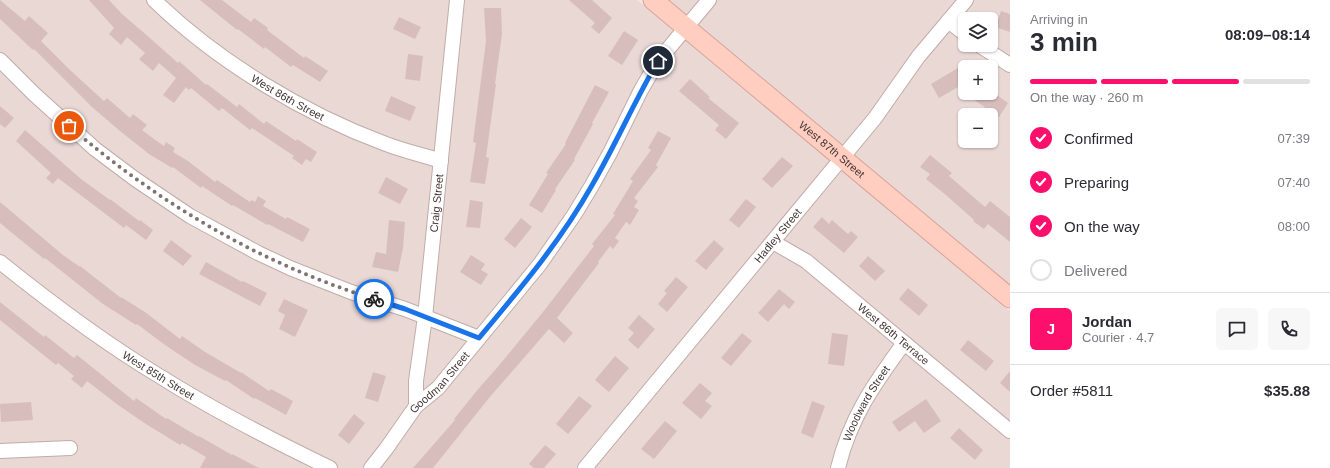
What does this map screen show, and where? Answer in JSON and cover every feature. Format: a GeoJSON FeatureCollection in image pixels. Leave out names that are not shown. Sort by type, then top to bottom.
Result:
{"type":"FeatureCollection","features":[{"type":"Feature","properties":{"kind":"street","name":"West 86th Street"},"geometry":{"type":"LineString","coordinates":[[154,0],[200,40],[239,68],[276,91],[316,113],[350,129],[387,144],[441,161]]}},
{"type":"Feature","properties":{"kind":"street","name":"West 87th Street"},"geometry":{"type":"LineString","coordinates":[[653,0],[1010,298]]}},
{"type":"Feature","properties":{"kind":"street","name":"Goodman Street"},"geometry":{"type":"LineString","coordinates":[[371,468],[416,406],[438,388],[530,277],[574,215],[610,153],[641,90],[658,61],[709,0]]}},
{"type":"Feature","properties":{"kind":"street","name":"Hadley Street"},"geometry":{"type":"LineString","coordinates":[[585,468],[875,118],[918,58],[966,0]]}},
{"type":"Feature","properties":{"kind":"street","name":"Craig Street"},"geometry":{"type":"LineString","coordinates":[[416,406],[416,381],[425,317],[455,1]]}},
{"type":"Feature","properties":{"kind":"street"},"geometry":{"type":"LineString","coordinates":[[948,21],[958,29]]}},
{"type":"Feature","properties":{"kind":"street"},"geometry":{"type":"LineString","coordinates":[[990,52],[1010,65]]}},
{"type":"Feature","properties":{"kind":"street"},"geometry":{"type":"LineString","coordinates":[[0,60],[34,94],[94,149],[190,216],[258,253],[290,268],[351,292],[405,309],[479,338]]}},
{"type":"Feature","properties":{"kind":"street","name":"West 86th Terrace"},"geometry":{"type":"LineString","coordinates":[[773,242],[806,261],[1010,431]]}},
{"type":"Feature","properties":{"kind":"street","name":"West 85th Street"},"geometry":{"type":"LineString","coordinates":[[0,262],[37,292],[82,325],[160,377],[237,422],[330,468]]}},
{"type":"Feature","properties":{"kind":"street","name":"Woodward Street"},"geometry":{"type":"LineString","coordinates":[[838,468],[848,434],[863,401],[904,343]]}},
{"type":"Feature","properties":{"kind":"street"},"geometry":{"type":"LineString","coordinates":[[0,452],[70,448]]}},
{"type":"Feature","properties":{"kind":"shaded area"},"geometry":{"type":"Polygon","coordinates":[[[0,0],[637,0],[1010,311],[1010,468],[0,468],[0,0]]]}},
{"type":"Feature","properties":{"kind":"shaded area"},"geometry":{"type":"Polygon","coordinates":[[[666,0],[1010,0],[1010,288],[666,0]]]}},
{"type":"Feature","properties":{"kind":"building"},"geometry":{"type":"Polygon","coordinates":[[[0,0],[25,21],[29,16],[48,33],[41,41],[70,70],[104,101],[107,98],[130,118],[133,114],[147,125],[142,130],[154,139],[164,146],[166,142],[175,148],[173,152],[188,161],[215,182],[217,180],[250,202],[251,200],[255,202],[258,196],[266,201],[263,206],[286,219],[287,217],[310,229],[303,242],[268,224],[267,225],[233,205],[232,206],[202,186],[201,188],[173,167],[172,168],[149,154],[120,131],[92,107],[34,49],[33,50],[0,19],[0,0]]]}},
{"type":"Feature","properties":{"kind":"building"},"geometry":{"type":"Polygon","coordinates":[[[89,0],[109,0],[122,14],[178,63],[179,61],[206,85],[207,84],[237,107],[239,104],[264,124],[266,121],[296,141],[297,139],[317,152],[311,162],[306,159],[302,165],[292,158],[294,156],[252,128],[250,130],[222,108],[219,111],[191,88],[189,90],[186,87],[174,103],[163,95],[176,78],[159,63],[153,71],[139,59],[145,53],[127,37],[121,45],[109,34],[114,28],[89,0]]]}},
{"type":"Feature","properties":{"kind":"building"},"geometry":{"type":"Polygon","coordinates":[[[200,0],[222,0],[251,22],[254,18],[268,28],[267,30],[304,58],[305,56],[328,71],[320,82],[293,65],[291,67],[265,47],[264,49],[238,29],[237,30],[200,0]]]}},
{"type":"Feature","properties":{"kind":"building"},"geometry":{"type":"Polygon","coordinates":[[[569,0],[592,0],[612,18],[599,34],[591,27],[595,23],[569,0]]]}},
{"type":"Feature","properties":{"kind":"building"},"geometry":{"type":"Polygon","coordinates":[[[484,8],[501,8],[502,34],[486,157],[489,158],[485,184],[470,182],[476,143],[473,142],[486,41],[484,8]]]}},
{"type":"Feature","properties":{"kind":"building"},"geometry":{"type":"Polygon","coordinates":[[[1001,11],[1010,14],[1010,32],[998,28],[998,19],[1001,11]]]}},
{"type":"Feature","properties":{"kind":"building"},"geometry":{"type":"Polygon","coordinates":[[[399,17],[421,27],[415,39],[393,29],[399,17]]]}},
{"type":"Feature","properties":{"kind":"building"},"geometry":{"type":"Polygon","coordinates":[[[624,31],[638,40],[622,65],[608,56],[624,31]]]}},
{"type":"Feature","properties":{"kind":"building"},"geometry":{"type":"Polygon","coordinates":[[[408,54],[423,56],[420,81],[405,79],[408,54]]]}},
{"type":"Feature","properties":{"kind":"building"},"geometry":{"type":"Polygon","coordinates":[[[958,68],[958,87],[939,98],[931,84],[958,68]]]}},
{"type":"Feature","properties":{"kind":"building"},"geometry":{"type":"Polygon","coordinates":[[[690,79],[710,97],[708,98],[739,123],[726,139],[715,130],[719,125],[679,91],[690,79]]]}},
{"type":"Feature","properties":{"kind":"building"},"geometry":{"type":"Polygon","coordinates":[[[595,85],[609,92],[574,159],[575,160],[555,189],[556,190],[542,213],[529,205],[548,174],[546,173],[566,144],[565,143],[595,85]]]}},
{"type":"Feature","properties":{"kind":"building"},"geometry":{"type":"Polygon","coordinates":[[[391,96],[416,107],[410,121],[385,111],[391,96]]]}},
{"type":"Feature","properties":{"kind":"building"},"geometry":{"type":"Polygon","coordinates":[[[998,96],[1008,103],[999,117],[998,108],[986,108],[974,100],[998,100],[998,96]]]}},
{"type":"Feature","properties":{"kind":"building"},"geometry":{"type":"Polygon","coordinates":[[[0,106],[14,118],[5,128],[0,124],[0,106]]]}},
{"type":"Feature","properties":{"kind":"building"},"geometry":{"type":"Polygon","coordinates":[[[25,130],[81,179],[153,230],[146,240],[126,225],[124,228],[58,178],[53,184],[46,178],[51,173],[16,141],[25,130]]]}},
{"type":"Feature","properties":{"kind":"building"},"geometry":{"type":"Polygon","coordinates":[[[658,131],[671,138],[656,165],[658,167],[634,198],[638,201],[634,207],[639,210],[630,225],[626,222],[615,238],[619,241],[613,249],[610,246],[598,262],[599,263],[557,318],[573,333],[564,343],[549,329],[489,398],[433,468],[413,468],[455,420],[454,419],[543,312],[594,246],[592,244],[615,215],[613,214],[633,181],[630,179],[651,150],[648,148],[658,131]]]}},
{"type":"Feature","properties":{"kind":"building"},"geometry":{"type":"Polygon","coordinates":[[[930,155],[952,173],[949,176],[985,207],[990,201],[1010,217],[1010,242],[988,224],[984,229],[973,221],[974,220],[926,179],[930,174],[920,167],[930,155]]]}},
{"type":"Feature","properties":{"kind":"building"},"geometry":{"type":"Polygon","coordinates":[[[782,157],[793,166],[772,188],[762,179],[782,157]]]}},
{"type":"Feature","properties":{"kind":"building"},"geometry":{"type":"Polygon","coordinates":[[[386,177],[408,189],[400,204],[378,193],[386,177]]]}},
{"type":"Feature","properties":{"kind":"building"},"geometry":{"type":"Polygon","coordinates":[[[746,199],[756,207],[739,228],[729,220],[746,199]]]}},
{"type":"Feature","properties":{"kind":"building"},"geometry":{"type":"Polygon","coordinates":[[[470,200],[483,202],[480,228],[466,227],[470,200]]]}},
{"type":"Feature","properties":{"kind":"building"},"geometry":{"type":"Polygon","coordinates":[[[0,202],[63,255],[80,266],[121,298],[145,312],[180,339],[182,336],[205,352],[241,372],[269,391],[271,389],[293,401],[286,415],[255,398],[254,399],[226,380],[225,381],[195,365],[137,324],[136,325],[103,304],[0,223],[0,202]]]}},
{"type":"Feature","properties":{"kind":"building"},"geometry":{"type":"Polygon","coordinates":[[[822,217],[829,224],[832,220],[848,234],[851,231],[858,237],[844,253],[813,227],[822,217]]]}},
{"type":"Feature","properties":{"kind":"building"},"geometry":{"type":"Polygon","coordinates":[[[521,218],[532,227],[515,248],[504,239],[521,218]]]}},
{"type":"Feature","properties":{"kind":"building"},"geometry":{"type":"Polygon","coordinates":[[[389,220],[405,222],[403,248],[398,272],[372,267],[376,252],[386,254],[389,220]]]}},
{"type":"Feature","properties":{"kind":"building"},"geometry":{"type":"Polygon","coordinates":[[[171,240],[192,256],[183,266],[163,251],[171,240]]]}},
{"type":"Feature","properties":{"kind":"building"},"geometry":{"type":"Polygon","coordinates":[[[714,240],[724,249],[706,270],[695,261],[714,240]]]}},
{"type":"Feature","properties":{"kind":"building"},"geometry":{"type":"Polygon","coordinates":[[[471,255],[485,264],[481,270],[488,274],[481,285],[460,272],[471,255]]]}},
{"type":"Feature","properties":{"kind":"building"},"geometry":{"type":"Polygon","coordinates":[[[868,256],[885,271],[875,281],[859,266],[868,256]]]}},
{"type":"Feature","properties":{"kind":"building"},"geometry":{"type":"Polygon","coordinates":[[[206,262],[242,282],[243,281],[267,293],[260,306],[199,274],[206,262]]]}},
{"type":"Feature","properties":{"kind":"building"},"geometry":{"type":"Polygon","coordinates":[[[676,277],[688,287],[667,312],[658,304],[667,293],[664,291],[676,277]]]}},
{"type":"Feature","properties":{"kind":"building"},"geometry":{"type":"Polygon","coordinates":[[[908,288],[928,305],[919,316],[899,299],[908,288]]]}},
{"type":"Feature","properties":{"kind":"building"},"geometry":{"type":"Polygon","coordinates":[[[779,289],[795,302],[789,309],[784,304],[768,322],[758,313],[779,289]]]}},
{"type":"Feature","properties":{"kind":"building"},"geometry":{"type":"Polygon","coordinates":[[[284,299],[308,310],[295,337],[279,329],[285,315],[278,311],[284,299]]]}},
{"type":"Feature","properties":{"kind":"building"},"geometry":{"type":"Polygon","coordinates":[[[0,302],[44,337],[45,335],[74,358],[77,355],[134,401],[136,398],[166,419],[167,418],[232,455],[259,468],[200,468],[206,457],[182,443],[180,445],[146,424],[87,381],[82,388],[71,379],[74,376],[58,363],[56,365],[0,320],[0,302]]]}},
{"type":"Feature","properties":{"kind":"building"},"geometry":{"type":"Polygon","coordinates":[[[639,315],[655,329],[638,349],[628,340],[634,333],[628,328],[639,315]]]}},
{"type":"Feature","properties":{"kind":"building"},"geometry":{"type":"Polygon","coordinates":[[[742,333],[752,341],[731,366],[721,358],[742,333]]]}},
{"type":"Feature","properties":{"kind":"building"},"geometry":{"type":"Polygon","coordinates":[[[832,333],[848,335],[844,366],[828,364],[832,333]]]}},
{"type":"Feature","properties":{"kind":"building"},"geometry":{"type":"Polygon","coordinates":[[[968,340],[994,361],[986,371],[960,350],[968,340]]]}},
{"type":"Feature","properties":{"kind":"building"},"geometry":{"type":"Polygon","coordinates":[[[615,356],[629,368],[609,392],[595,380],[615,356]]]}},
{"type":"Feature","properties":{"kind":"building"},"geometry":{"type":"Polygon","coordinates":[[[1010,371],[1010,392],[1000,383],[1010,371]]]}},
{"type":"Feature","properties":{"kind":"building"},"geometry":{"type":"Polygon","coordinates":[[[373,372],[386,376],[378,402],[365,398],[373,372]]]}},
{"type":"Feature","properties":{"kind":"building"},"geometry":{"type":"Polygon","coordinates":[[[700,383],[712,393],[705,401],[712,406],[701,419],[682,403],[700,383]]]}},
{"type":"Feature","properties":{"kind":"building"},"geometry":{"type":"Polygon","coordinates":[[[579,396],[592,406],[568,434],[556,424],[579,396]]]}},
{"type":"Feature","properties":{"kind":"building"},"geometry":{"type":"Polygon","coordinates":[[[926,399],[941,421],[924,433],[915,421],[899,432],[892,422],[926,399]]]}},
{"type":"Feature","properties":{"kind":"building"},"geometry":{"type":"Polygon","coordinates":[[[812,401],[825,406],[813,438],[801,433],[812,401]]]}},
{"type":"Feature","properties":{"kind":"building"},"geometry":{"type":"Polygon","coordinates":[[[31,402],[33,420],[1,422],[0,404],[31,402]]]}},
{"type":"Feature","properties":{"kind":"building"},"geometry":{"type":"Polygon","coordinates":[[[354,414],[365,423],[349,444],[338,435],[354,414]]]}},
{"type":"Feature","properties":{"kind":"building"},"geometry":{"type":"Polygon","coordinates":[[[665,421],[677,431],[654,459],[641,449],[665,421]]]}},
{"type":"Feature","properties":{"kind":"building"},"geometry":{"type":"Polygon","coordinates":[[[959,428],[983,450],[975,460],[950,438],[959,428]]]}},
{"type":"Feature","properties":{"kind":"building"},"geometry":{"type":"Polygon","coordinates":[[[545,445],[556,454],[544,468],[534,468],[529,464],[545,445]]]}},
{"type":"Feature","properties":{"kind":"way so far"},"geometry":{"type":"LineString","coordinates":[[69,126],[94,149],[135,179],[190,216],[227,237],[290,268],[351,292],[374,299]]}},
{"type":"Feature","properties":{"kind":"route"},"geometry":{"type":"LineString","coordinates":[[374,299],[405,309],[479,338],[540,264],[574,215],[610,153],[641,90],[658,61]]}}]}
